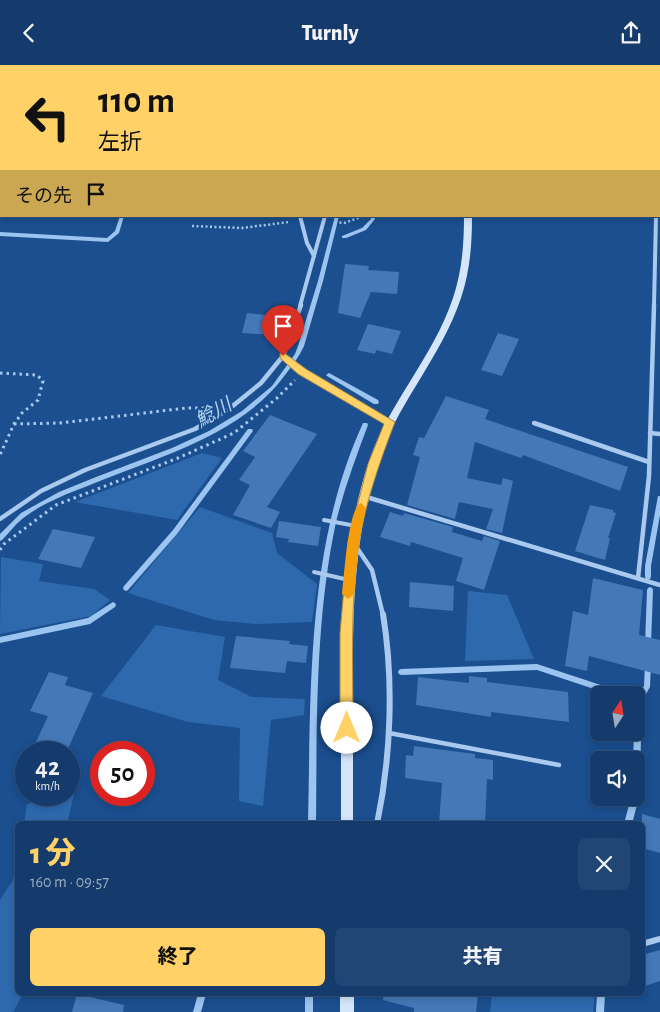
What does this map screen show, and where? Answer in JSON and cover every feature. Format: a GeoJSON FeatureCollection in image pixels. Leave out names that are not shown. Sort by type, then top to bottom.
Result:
{"type":"FeatureCollection","features":[{"type":"Feature","properties":{"kind":"main road"},"geometry":{"type":"LineString","coordinates":[[347,821],[346,633],[349,579],[356,526],[378,448],[390,422],[442,335],[460,293],[470,244],[468,217]]}},
{"type":"Feature","properties":{"kind":"main road"},"geometry":{"type":"LineString","coordinates":[[347,996],[347,1012]]}},
{"type":"Feature","properties":{"kind":"street"},"geometry":{"type":"LineString","coordinates":[[0,519],[41,491],[85,471],[195,429],[229,409],[261,383],[283,356],[296,322],[325,217]]}},
{"type":"Feature","properties":{"kind":"street"},"geometry":{"type":"LineString","coordinates":[[638,578],[649,461],[656,217]]}},
{"type":"Feature","properties":{"kind":"street"},"geometry":{"type":"LineString","coordinates":[[300,218],[314,257]]}},
{"type":"Feature","properties":{"kind":"street"},"geometry":{"type":"LineString","coordinates":[[283,356],[302,372],[390,422]]}},
{"type":"Feature","properties":{"kind":"street"},"geometry":{"type":"LineString","coordinates":[[534,423],[649,461]]}},
{"type":"Feature","properties":{"kind":"street"},"geometry":{"type":"LineString","coordinates":[[650,433],[660,434]]}},
{"type":"Feature","properties":{"kind":"street"},"geometry":{"type":"LineString","coordinates":[[363,496],[660,585]]}},
{"type":"Feature","properties":{"kind":"street"},"geometry":{"type":"LineString","coordinates":[[354,542],[372,571],[384,620],[388,733],[382,808],[378,821]]}},
{"type":"Feature","properties":{"kind":"street"},"geometry":{"type":"LineString","coordinates":[[645,943],[660,939]]}},
{"type":"Feature","properties":{"kind":"lane"},"geometry":{"type":"LineString","coordinates":[[324,520],[356,526]]}},
{"type":"Feature","properties":{"kind":"lane"},"geometry":{"type":"LineString","coordinates":[[314,572],[349,579]]}},
{"type":"Feature","properties":{"kind":"lane"},"geometry":{"type":"LineString","coordinates":[[388,733],[559,765]]}},
{"type":"Feature","properties":{"kind":"path"},"geometry":{"type":"LineString","coordinates":[[344,223],[361,217]]}},
{"type":"Feature","properties":{"kind":"path"},"geometry":{"type":"LineString","coordinates":[[192,227],[242,228],[300,218]]}},
{"type":"Feature","properties":{"kind":"path"},"geometry":{"type":"LineString","coordinates":[[0,551],[4,544],[56,505],[178,458],[234,433],[277,398],[302,372]]}},
{"type":"Feature","properties":{"kind":"path"},"geometry":{"type":"LineString","coordinates":[[0,373],[37,375],[43,381],[38,400],[22,413],[14,424],[0,455]]}},
{"type":"Feature","properties":{"kind":"path"},"geometry":{"type":"LineString","coordinates":[[14,424],[60,423],[187,408],[229,409]]}},
{"type":"Feature","properties":{"kind":"shaded area"},"geometry":{"type":"Polygon","coordinates":[[[202,453],[222,458],[177,520],[75,502],[202,453]]]}},
{"type":"Feature","properties":{"kind":"shaded area"},"geometry":{"type":"Polygon","coordinates":[[[200,507],[272,533],[277,553],[317,584],[312,622],[256,624],[214,620],[128,593],[200,507]]]}},
{"type":"Feature","properties":{"kind":"shaded area"},"geometry":{"type":"Polygon","coordinates":[[[1,557],[43,564],[39,581],[94,589],[110,600],[91,616],[0,634],[1,557]]]}},
{"type":"Feature","properties":{"kind":"shaded area"},"geometry":{"type":"Polygon","coordinates":[[[468,591],[507,595],[534,659],[465,661],[468,591]]]}},
{"type":"Feature","properties":{"kind":"shaded area"},"geometry":{"type":"Polygon","coordinates":[[[156,625],[225,637],[218,680],[252,697],[305,699],[304,715],[271,720],[263,806],[239,801],[240,728],[188,722],[101,696],[156,625]]]}},
{"type":"Feature","properties":{"kind":"shaded area"},"geometry":{"type":"Polygon","coordinates":[[[27,806],[71,806],[68,821],[24,821],[27,806]]]}},
{"type":"Feature","properties":{"kind":"shaded area"},"geometry":{"type":"Polygon","coordinates":[[[15,869],[15,996],[22,996],[13,1012],[0,1012],[0,900],[13,880],[15,869]]]}},
{"type":"Feature","properties":{"kind":"shaded area"},"geometry":{"type":"Polygon","coordinates":[[[492,996],[595,996],[593,1012],[490,1012],[492,996]]]}},
{"type":"Feature","properties":{"kind":"building"},"geometry":{"type":"Polygon","coordinates":[[[345,264],[369,266],[368,270],[399,272],[397,294],[371,292],[360,318],[338,313],[345,264]]]}},
{"type":"Feature","properties":{"kind":"building"},"geometry":{"type":"Polygon","coordinates":[[[247,313],[276,316],[272,335],[242,333],[247,313]]]}},
{"type":"Feature","properties":{"kind":"building"},"geometry":{"type":"Polygon","coordinates":[[[368,324],[401,331],[392,354],[376,350],[375,354],[357,350],[368,324]]]}},
{"type":"Feature","properties":{"kind":"building"},"geometry":{"type":"Polygon","coordinates":[[[498,333],[519,339],[502,376],[481,370],[498,333]]]}},
{"type":"Feature","properties":{"kind":"building"},"geometry":{"type":"Polygon","coordinates":[[[446,396],[489,410],[485,419],[628,467],[620,491],[523,455],[521,458],[475,442],[467,478],[501,485],[503,478],[513,481],[502,533],[486,529],[493,509],[459,502],[455,519],[407,505],[420,457],[413,455],[419,437],[424,438],[446,396]]]}},
{"type":"Feature","properties":{"kind":"building"},"geometry":{"type":"Polygon","coordinates":[[[270,415],[317,434],[267,507],[280,512],[271,528],[233,515],[250,485],[239,480],[255,457],[243,451],[270,415]]]}},
{"type":"Feature","properties":{"kind":"building"},"geometry":{"type":"Polygon","coordinates":[[[590,505],[613,510],[616,513],[608,538],[610,538],[605,560],[575,551],[590,505]]]}},
{"type":"Feature","properties":{"kind":"building"},"geometry":{"type":"Polygon","coordinates":[[[390,512],[403,516],[404,513],[453,527],[452,532],[482,541],[484,536],[500,541],[484,590],[456,581],[463,558],[411,542],[410,546],[380,537],[390,512]]]}},
{"type":"Feature","properties":{"kind":"building"},"geometry":{"type":"Polygon","coordinates":[[[279,521],[321,527],[318,546],[288,542],[289,539],[276,537],[279,521]]]}},
{"type":"Feature","properties":{"kind":"building"},"geometry":{"type":"Polygon","coordinates":[[[53,529],[95,537],[81,568],[38,559],[53,529]]]}},
{"type":"Feature","properties":{"kind":"building"},"geometry":{"type":"Polygon","coordinates":[[[593,578],[643,590],[639,635],[660,640],[660,675],[589,656],[587,671],[565,666],[573,611],[588,615],[593,578]]]}},
{"type":"Feature","properties":{"kind":"building"},"geometry":{"type":"Polygon","coordinates":[[[410,582],[454,586],[453,611],[409,607],[410,582]]]}},
{"type":"Feature","properties":{"kind":"building"},"geometry":{"type":"Polygon","coordinates":[[[236,636],[290,641],[289,644],[308,646],[306,663],[287,661],[285,673],[230,668],[236,636]]]}},
{"type":"Feature","properties":{"kind":"building"},"geometry":{"type":"Polygon","coordinates":[[[49,672],[68,677],[65,685],[93,693],[71,741],[37,741],[48,716],[30,711],[49,672]]]}},
{"type":"Feature","properties":{"kind":"building"},"geometry":{"type":"Polygon","coordinates":[[[469,676],[487,678],[487,682],[568,692],[569,722],[491,712],[491,717],[416,705],[418,677],[469,683],[469,676]]]}},
{"type":"Feature","properties":{"kind":"building"},"geometry":{"type":"Polygon","coordinates":[[[414,746],[475,754],[475,758],[493,760],[493,780],[487,779],[485,821],[439,821],[442,783],[405,778],[406,755],[413,756],[414,746]]]}},
{"type":"Feature","properties":{"kind":"building"},"geometry":{"type":"Polygon","coordinates":[[[642,814],[660,819],[660,853],[645,849],[645,821],[642,821],[642,814]]]}},
{"type":"Feature","properties":{"kind":"building"},"geometry":{"type":"Polygon","coordinates":[[[660,950],[660,981],[645,986],[645,954],[660,950]]]}},
{"type":"Feature","properties":{"kind":"building"},"geometry":{"type":"Polygon","coordinates":[[[76,996],[86,996],[124,1005],[123,1012],[72,1012],[76,996]]]}},
{"type":"Feature","properties":{"kind":"building"},"geometry":{"type":"Polygon","coordinates":[[[384,996],[478,996],[476,1012],[414,1012],[414,1008],[383,1000],[384,996]]]}},
{"type":"Feature","properties":{"kind":"waterway"},"geometry":{"type":"LineString","coordinates":[[0,234],[108,240],[117,232],[122,217]]}},
{"type":"Feature","properties":{"kind":"waterway","name":"鯰川"},"geometry":{"type":"LineString","coordinates":[[0,538],[27,512],[61,494],[174,450],[211,433],[244,413],[273,387],[297,355],[301,346],[321,281],[337,217]]}},
{"type":"Feature","properties":{"kind":"waterway"},"geometry":{"type":"LineString","coordinates":[[344,237],[364,229],[373,217]]}},
{"type":"Feature","properties":{"kind":"waterway"},"geometry":{"type":"LineString","coordinates":[[329,375],[376,402]]}},
{"type":"Feature","properties":{"kind":"waterway"},"geometry":{"type":"LineString","coordinates":[[312,821],[315,671],[324,571],[334,521],[347,472],[365,425]]}},
{"type":"Feature","properties":{"kind":"waterway"},"geometry":{"type":"LineString","coordinates":[[126,588],[175,532],[250,431]]}},
{"type":"Feature","properties":{"kind":"waterway"},"geometry":{"type":"LineString","coordinates":[[648,577],[648,566],[660,498]]}},
{"type":"Feature","properties":{"kind":"waterway"},"geometry":{"type":"LineString","coordinates":[[648,644],[650,590]]}},
{"type":"Feature","properties":{"kind":"waterway"},"geometry":{"type":"LineString","coordinates":[[0,640],[90,621],[113,605]]}},
{"type":"Feature","properties":{"kind":"waterway"},"geometry":{"type":"LineString","coordinates":[[637,751],[639,700],[647,687],[648,664]]}},
{"type":"Feature","properties":{"kind":"waterway"},"geometry":{"type":"LineString","coordinates":[[401,672],[537,667],[595,686]]}},
{"type":"Feature","properties":{"kind":"waterway"},"geometry":{"type":"LineString","coordinates":[[629,821],[633,806]]}},
{"type":"Feature","properties":{"kind":"waterway"},"geometry":{"type":"LineString","coordinates":[[197,1012],[201,996]]}},
{"type":"Feature","properties":{"kind":"waterway"},"geometry":{"type":"LineString","coordinates":[[309,996],[309,1012]]}},
{"type":"Feature","properties":{"kind":"waterway"},"geometry":{"type":"LineString","coordinates":[[600,1012],[601,996]]}},
{"type":"Feature","properties":{"kind":"slow traffic"},"geometry":{"type":"LineString","coordinates":[[348,594],[356,526],[361,508]]}},
{"type":"Feature","properties":{"kind":"route"},"geometry":{"type":"LineString","coordinates":[[283,356],[302,372],[390,422],[378,448],[356,526],[349,579],[346,633],[347,728]]}}]}
